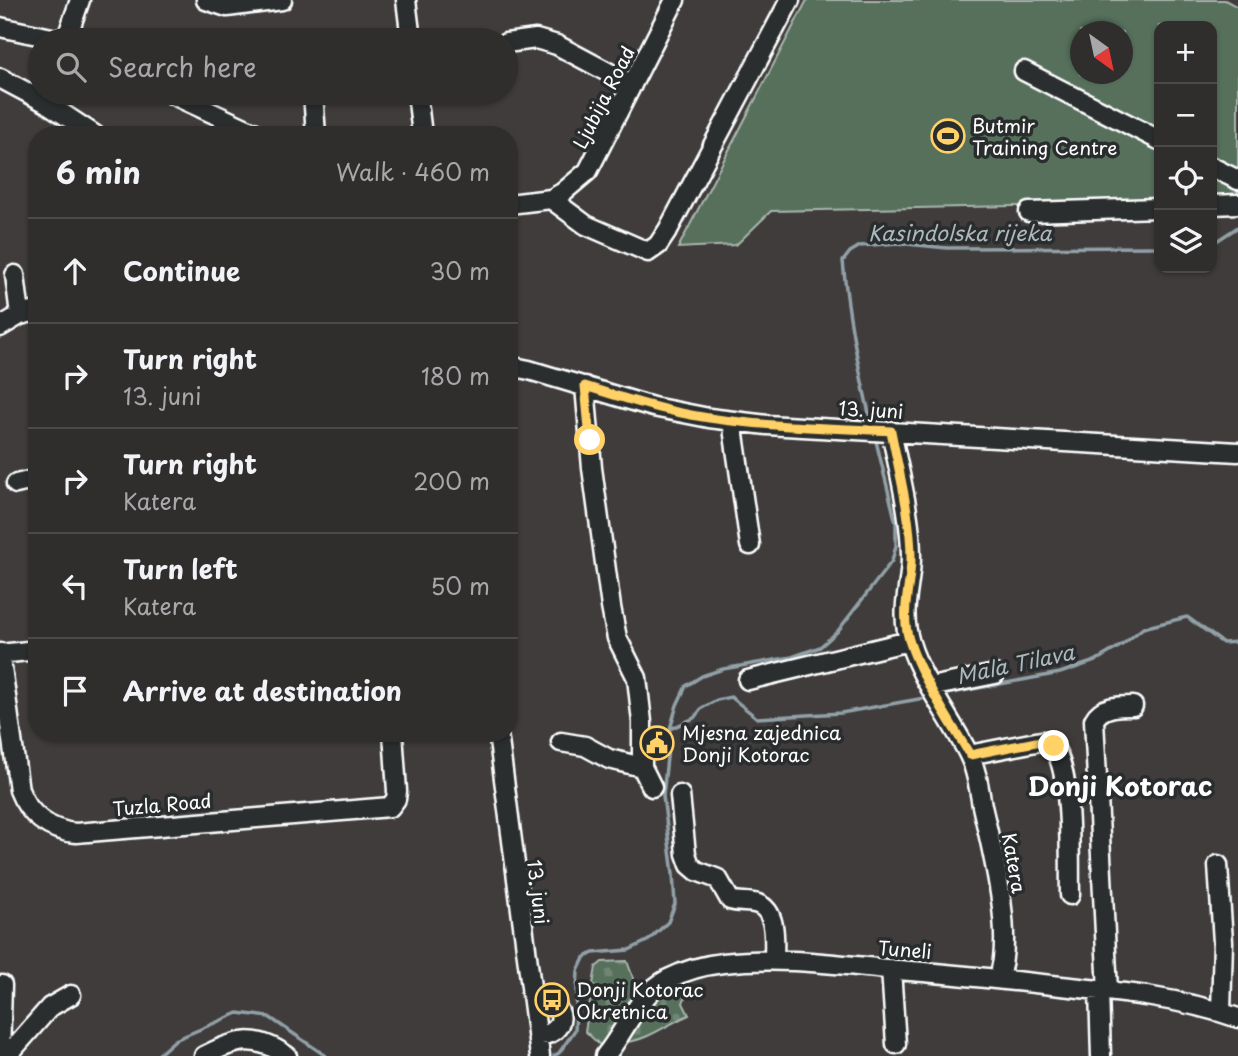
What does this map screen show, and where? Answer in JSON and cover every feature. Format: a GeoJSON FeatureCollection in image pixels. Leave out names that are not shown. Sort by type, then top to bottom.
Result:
{"type":"FeatureCollection","features":[{"type":"Feature","properties":{"kind":"street"},"geometry":{"type":"LineString","coordinates":[[69,28],[80,0]]}},
{"type":"Feature","properties":{"kind":"street"},"geometry":{"type":"LineString","coordinates":[[206,0],[227,7],[282,0]]}},
{"type":"Feature","properties":{"kind":"street"},"geometry":{"type":"LineString","coordinates":[[406,0],[410,28]]}},
{"type":"Feature","properties":{"kind":"street","name":"Ljubija Road"},"geometry":{"type":"LineString","coordinates":[[518,203],[551,199],[588,171],[676,0]]}},
{"type":"Feature","properties":{"kind":"street"},"geometry":{"type":"LineString","coordinates":[[551,199],[586,225],[621,241],[648,252],[658,245],[790,0]]}},
{"type":"Feature","properties":{"kind":"street"},"geometry":{"type":"LineString","coordinates":[[0,27],[28,33]]}},
{"type":"Feature","properties":{"kind":"street"},"geometry":{"type":"LineString","coordinates":[[518,41],[536,39],[557,45],[632,85]]}},
{"type":"Feature","properties":{"kind":"street"},"geometry":{"type":"LineString","coordinates":[[1024,71],[1154,137]]}},
{"type":"Feature","properties":{"kind":"street"},"geometry":{"type":"LineString","coordinates":[[0,78],[28,93]]}},
{"type":"Feature","properties":{"kind":"street"},"geometry":{"type":"LineString","coordinates":[[50,105],[81,126]]}},
{"type":"Feature","properties":{"kind":"street"},"geometry":{"type":"LineString","coordinates":[[195,105],[240,126]]}},
{"type":"Feature","properties":{"kind":"street"},"geometry":{"type":"LineString","coordinates":[[314,105],[315,126]]}},
{"type":"Feature","properties":{"kind":"street"},"geometry":{"type":"LineString","coordinates":[[418,105],[421,126]]}},
{"type":"Feature","properties":{"kind":"street"},"geometry":{"type":"LineString","coordinates":[[1217,170],[1238,180]]}},
{"type":"Feature","properties":{"kind":"street"},"geometry":{"type":"LineString","coordinates":[[1217,205],[1238,204]]}},
{"type":"Feature","properties":{"kind":"street"},"geometry":{"type":"LineString","coordinates":[[1029,212],[1154,208]]}},
{"type":"Feature","properties":{"kind":"street"},"geometry":{"type":"LineString","coordinates":[[0,327],[28,313],[15,275]]}},
{"type":"Feature","properties":{"kind":"street","name":"13. juni"},"geometry":{"type":"LineString","coordinates":[[518,368],[653,407],[732,421],[1238,452]]}},
{"type":"Feature","properties":{"kind":"street"},"geometry":{"type":"LineString","coordinates":[[585,386],[592,468],[611,607],[617,638],[638,678],[642,767],[652,787]]}},
{"type":"Feature","properties":{"kind":"street"},"geometry":{"type":"LineString","coordinates":[[732,421],[750,545]]}},
{"type":"Feature","properties":{"kind":"street","name":"Katera"},"geometry":{"type":"LineString","coordinates":[[886,431],[907,519],[911,558],[904,611],[909,642],[934,693],[970,755],[1003,919],[1004,957],[998,979]]}},
{"type":"Feature","properties":{"kind":"street"},"geometry":{"type":"LineString","coordinates":[[16,484],[28,481]]}},
{"type":"Feature","properties":{"kind":"street"},"geometry":{"type":"LineString","coordinates":[[748,680],[909,642]]}},
{"type":"Feature","properties":{"kind":"street"},"geometry":{"type":"LineString","coordinates":[[0,654],[28,651]]}},
{"type":"Feature","properties":{"kind":"street","name":"Tuzla Road"},"geometry":{"type":"LineString","coordinates":[[0,654],[19,790],[28,809],[62,832],[390,807],[396,799],[397,791],[394,742]]}},
{"type":"Feature","properties":{"kind":"street"},"geometry":{"type":"LineString","coordinates":[[934,693],[995,674]]}},
{"type":"Feature","properties":{"kind":"street"},"geometry":{"type":"LineString","coordinates":[[1101,1056],[1103,990],[1094,720],[1102,710],[1133,706]]}},
{"type":"Feature","properties":{"kind":"street"},"geometry":{"type":"LineString","coordinates":[[970,755],[1041,741],[1049,741],[1054,746],[1065,778],[1070,895]]}},
{"type":"Feature","properties":{"kind":"street","name":"13. juni"},"geometry":{"type":"LineString","coordinates":[[499,742],[539,1048]]}},
{"type":"Feature","properties":{"kind":"street"},"geometry":{"type":"LineString","coordinates":[[561,742],[586,746],[609,759],[642,767]]}},
{"type":"Feature","properties":{"kind":"street"},"geometry":{"type":"LineString","coordinates":[[680,795],[686,854],[690,865],[696,872],[718,879],[730,900],[756,903],[765,908],[772,922],[774,960]]}},
{"type":"Feature","properties":{"kind":"street"},"geometry":{"type":"LineString","coordinates":[[1218,865],[1229,1015]]}},
{"type":"Feature","properties":{"kind":"street","name":"Tuneli"},"geometry":{"type":"LineString","coordinates":[[605,1056],[648,993],[669,978],[714,964],[774,960],[1103,990],[1163,998],[1229,1015]]}},
{"type":"Feature","properties":{"kind":"street"},"geometry":{"type":"LineString","coordinates":[[891,969],[896,1044]]}},
{"type":"Feature","properties":{"kind":"street"},"geometry":{"type":"LineString","coordinates":[[1,1056],[2,985]]}},
{"type":"Feature","properties":{"kind":"street"},"geometry":{"type":"LineString","coordinates":[[531,993],[551,1002],[558,1010],[561,1020],[556,1031],[547,1036],[539,1048]]}},
{"type":"Feature","properties":{"kind":"street"},"geometry":{"type":"LineString","coordinates":[[8,1056],[50,1007],[71,995]]}},
{"type":"Feature","properties":{"kind":"street"},"geometry":{"type":"LineString","coordinates":[[204,1056],[234,1043],[247,1041],[268,1044],[287,1056]]}},
{"type":"Feature","properties":{"kind":"green space","name":"Butmir Training Centre"},"geometry":{"type":"Polygon","coordinates":[[[807,0],[1225,0],[1238,7],[1238,199],[1217,201],[1217,21],[1154,21],[1154,203],[771,211],[736,245],[678,248],[807,0]]]}},
{"type":"Feature","properties":{"kind":"green space"},"geometry":{"type":"Polygon","coordinates":[[[627,961],[637,989],[612,1030],[604,1049],[585,1031],[596,967],[602,962],[627,961]]]}},
{"type":"Feature","properties":{"kind":"green space"},"geometry":{"type":"Polygon","coordinates":[[[683,976],[686,995],[683,1003],[689,1015],[650,1035],[625,1042],[649,997],[683,976]]]}},
{"type":"Feature","properties":{"kind":"waterway","name":"Kasindolska rijeka"},"geometry":{"type":"LineString","coordinates":[[1217,241],[1238,227]]}},
{"type":"Feature","properties":{"kind":"waterway","name":"Kasindolska rijeka"},"geometry":{"type":"LineString","coordinates":[[872,426],[854,344],[845,282],[843,261],[850,252],[860,246],[897,243],[947,248],[1154,247]]}},
{"type":"Feature","properties":{"kind":"waterway","name":"Kasindolska rijeka"},"geometry":{"type":"LineString","coordinates":[[554,1056],[575,1030],[578,971],[584,958],[593,953],[629,950],[649,940],[668,922],[675,904],[663,796],[670,729],[686,686],[702,676],[723,669],[792,657],[820,647],[837,632],[892,561],[896,546],[896,523],[875,437]]}},
{"type":"Feature","properties":{"kind":"waterway","name":"Mala Tilava"},"geometry":{"type":"LineString","coordinates":[[941,695],[1060,673],[1095,661],[1122,645],[1143,628],[1187,617],[1223,643],[1238,642]]}},
{"type":"Feature","properties":{"kind":"waterway","name":"Mala Tilava"},"geometry":{"type":"LineString","coordinates":[[670,729],[694,718],[702,708],[717,700],[731,697],[757,718],[841,713],[930,697]]}},
{"type":"Feature","properties":{"kind":"waterway","name":"Kasindolska rijeka"},"geometry":{"type":"LineString","coordinates":[[157,1056],[175,1040],[238,1013],[269,1017],[326,1056]]}},
{"type":"Feature","properties":{"kind":"place","name":"Butmir Training Centre"},"geometry":{"type":"Point","coordinates":[948,136]}},
{"type":"Feature","properties":{"kind":"place","name":"Mjesna zajednica Donji Kotorac"},"geometry":{"type":"Point","coordinates":[657,743]}},
{"type":"Feature","properties":{"kind":"place","name":"Donji Kotorac Okretnica"},"geometry":{"type":"Point","coordinates":[552,1000]}},
{"type":"Feature","properties":{"kind":"district","name":"Donji Kotorac"},"geometry":{"type":"Point","coordinates":[1120,785]}},
{"type":"Feature","properties":{"kind":"route"},"geometry":{"type":"LineString","coordinates":[[590,440],[585,386],[653,407],[709,418],[767,425],[891,431],[907,519],[911,558],[904,611],[907,631],[909,642],[930,687],[970,755],[1041,741],[1049,741],[1054,746]]}}]}
